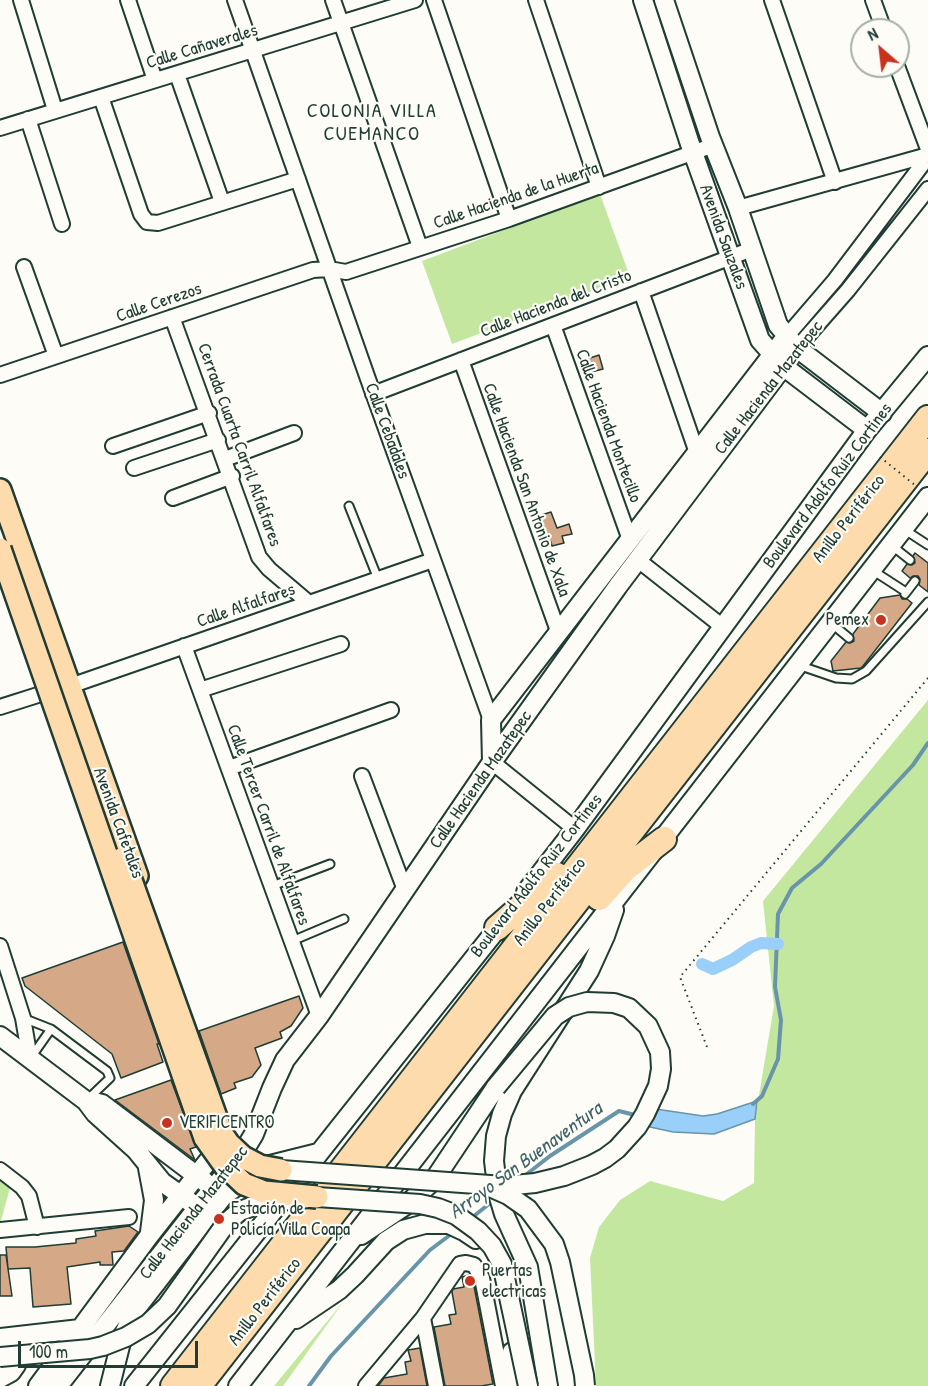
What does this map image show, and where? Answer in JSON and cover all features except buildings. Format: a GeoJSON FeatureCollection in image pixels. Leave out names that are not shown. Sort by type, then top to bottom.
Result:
{"type":"FeatureCollection","features":[{"type":"Feature","properties":{"kind":"highway","name":"Anillo Periférico"},"geometry":{"type":"LineString","coordinates":[[173,1386],[928,418]]}},
{"type":"Feature","properties":{"kind":"highway","name":"Anillo Periférico"},"geometry":{"type":"LineString","coordinates":[[199,1386],[928,451]]}},
{"type":"Feature","properties":{"kind":"highway"},"geometry":{"type":"LineString","coordinates":[[497,928],[601,836]]}},
{"type":"Feature","properties":{"kind":"highway"},"geometry":{"type":"LineString","coordinates":[[522,973],[570,930],[625,869],[664,839]]}},
{"type":"Feature","properties":{"kind":"main road","name":"Avenida Sauzales"},"geometry":{"type":"LineString","coordinates":[[643,0],[760,340],[778,361],[867,430]]}},
{"type":"Feature","properties":{"kind":"main road","name":"Avenida Sauzales"},"geometry":{"type":"LineString","coordinates":[[664,0],[778,325],[791,342],[882,413]]}},
{"type":"Feature","properties":{"kind":"main road"},"geometry":{"type":"LineString","coordinates":[[750,312],[771,305]]}},
{"type":"Feature","properties":{"kind":"main road","name":"Calle Hacienda Mazatepec"},"geometry":{"type":"LineString","coordinates":[[58,1386],[242,1154],[254,1134],[285,1060],[319,1016],[492,762],[638,560],[739,411],[791,342]]}},
{"type":"Feature","properties":{"kind":"main road","name":"Boulevard Adolfo Ruiz Cortines"},"geometry":{"type":"LineString","coordinates":[[134,1386],[575,829],[867,430],[928,356]]}},
{"type":"Feature","properties":{"kind":"main road","name":"Calle Hacienda Mazatepec"},"geometry":{"type":"LineString","coordinates":[[491,720],[697,453],[739,411]]}},
{"type":"Feature","properties":{"kind":"main road","name":"Avenida Cafetales"},"geometry":{"type":"LineString","coordinates":[[0,490],[218,1102],[230,1134],[242,1154]]}},
{"type":"Feature","properties":{"kind":"main road"},"geometry":{"type":"LineString","coordinates":[[238,1386],[904,529],[922,492]]}},
{"type":"Feature","properties":{"kind":"main road"},"geometry":{"type":"LineString","coordinates":[[0,549],[205,1138],[225,1167],[244,1184],[264,1192],[420,1204],[456,1215],[478,1231],[492,1246],[502,1264],[528,1386]]}},
{"type":"Feature","properties":{"kind":"main road"},"geometry":{"type":"LineString","coordinates":[[602,575],[618,586]]}},
{"type":"Feature","properties":{"kind":"main road","name":"Avenida Cafetales"},"geometry":{"type":"LineString","coordinates":[[0,577],[187,1107],[202,1169]]}},
{"type":"Feature","properties":{"kind":"main road"},"geometry":{"type":"LineString","coordinates":[[20,634],[32,644],[41,644],[50,635],[50,627]]}},
{"type":"Feature","properties":{"kind":"main road"},"geometry":{"type":"LineString","coordinates":[[78,709],[78,717],[95,782],[222,1134],[243,1157],[260,1166],[281,1170],[477,1183],[504,1186],[550,1180],[579,1171],[605,1158],[627,1138],[649,1108],[660,1078],[660,1052],[648,1026],[630,1008],[614,1003],[587,1002],[569,1007],[555,1016],[496,1087],[446,1166],[434,1180],[406,1205],[350,1243]]}},
{"type":"Feature","properties":{"kind":"main road","name":"Calle Cebadales"},"geometry":{"type":"LineString","coordinates":[[491,720],[492,762]]}},
{"type":"Feature","properties":{"kind":"main road"},"geometry":{"type":"LineString","coordinates":[[548,1386],[531,1278],[524,1256],[504,1214],[496,1183],[495,1154],[499,1124],[518,1078],[589,971],[605,936],[616,900]]}},
{"type":"Feature","properties":{"kind":"main road"},"geometry":{"type":"LineString","coordinates":[[0,1036],[86,1101],[95,1113],[136,1150],[162,1182],[198,1207]]}},
{"type":"Feature","properties":{"kind":"main road"},"geometry":{"type":"LineString","coordinates":[[86,1101],[102,1104],[202,1169],[213,1188]]}},
{"type":"Feature","properties":{"kind":"main road"},"geometry":{"type":"LineString","coordinates":[[187,1107],[194,1114],[201,1116],[215,1111],[218,1102]]}},
{"type":"Feature","properties":{"kind":"main road","name":"Calle Hacienda Mazatepec"},"geometry":{"type":"LineString","coordinates":[[38,1386],[149,1236],[230,1134]]}},
{"type":"Feature","properties":{"kind":"main road"},"geometry":{"type":"LineString","coordinates":[[202,1169],[242,1154],[265,1165],[318,1153]]}},
{"type":"Feature","properties":{"kind":"main road"},"geometry":{"type":"LineString","coordinates":[[146,1164],[154,1200],[149,1236]]}},
{"type":"Feature","properties":{"kind":"main road"},"geometry":{"type":"LineString","coordinates":[[110,1386],[129,1319],[224,1195],[253,1175],[281,1170]]}},
{"type":"Feature","properties":{"kind":"main road"},"geometry":{"type":"LineString","coordinates":[[477,1183],[500,1191],[528,1209],[554,1244],[560,1262],[585,1386]]}},
{"type":"Feature","properties":{"kind":"main road"},"geometry":{"type":"LineString","coordinates":[[0,1357],[90,1349],[126,1337],[148,1324],[167,1306],[227,1222],[240,1211],[262,1203],[317,1197]]}},
{"type":"Feature","properties":{"kind":"main road"},"geometry":{"type":"LineString","coordinates":[[282,1330],[348,1282],[386,1241],[413,1227],[437,1223],[449,1224],[476,1239],[492,1260],[500,1283],[518,1386]]}},
{"type":"Feature","properties":{"kind":"main road"},"geometry":{"type":"LineString","coordinates":[[3,1337],[80,1329]]}},
{"type":"Feature","properties":{"kind":"main road"},"geometry":{"type":"LineString","coordinates":[[0,1377],[11,1372],[19,1357],[17,1348],[3,1337]]}},
{"type":"Feature","properties":{"kind":"street"},"geometry":{"type":"LineString","coordinates":[[21,0],[55,110]]}},
{"type":"Feature","properties":{"kind":"street"},"geometry":{"type":"LineString","coordinates":[[128,0],[155,80]]}},
{"type":"Feature","properties":{"kind":"street","name":"Calle Cebadales"},"geometry":{"type":"LineString","coordinates":[[235,0],[373,394],[491,720]]}},
{"type":"Feature","properties":{"kind":"street"},"geometry":{"type":"LineString","coordinates":[[333,0],[420,247]]}},
{"type":"Feature","properties":{"kind":"street","name":"Calle Cañaverales"},"geometry":{"type":"LineString","coordinates":[[0,129],[55,110],[415,0]]}},
{"type":"Feature","properties":{"kind":"street"},"geometry":{"type":"LineString","coordinates":[[434,0],[508,219]]}},
{"type":"Feature","properties":{"kind":"street"},"geometry":{"type":"LineString","coordinates":[[536,0],[599,187]]}},
{"type":"Feature","properties":{"kind":"street"},"geometry":{"type":"LineString","coordinates":[[772,0],[833,176]]}},
{"type":"Feature","properties":{"kind":"street"},"geometry":{"type":"LineString","coordinates":[[873,0],[880,18]]}},
{"type":"Feature","properties":{"kind":"street"},"geometry":{"type":"LineString","coordinates":[[177,74],[222,202]]}},
{"type":"Feature","properties":{"kind":"street"},"geometry":{"type":"LineString","coordinates":[[901,78],[926,145]]}},
{"type":"Feature","properties":{"kind":"street"},"geometry":{"type":"LineString","coordinates":[[101,97],[141,214],[147,222],[158,223],[298,179]]}},
{"type":"Feature","properties":{"kind":"street"},"geometry":{"type":"LineString","coordinates":[[28,119],[62,224]]}},
{"type":"Feature","properties":{"kind":"street","name":"Calle Hacienda de la Huerta"},"geometry":{"type":"LineString","coordinates":[[329,269],[346,272],[508,219],[714,145]]}},
{"type":"Feature","properties":{"kind":"street"},"geometry":{"type":"LineString","coordinates":[[738,208],[833,176],[928,156]]}},
{"type":"Feature","properties":{"kind":"street","name":"Calle Hacienda Mazatepec"},"geometry":{"type":"LineString","coordinates":[[791,342],[928,156]]}},
{"type":"Feature","properties":{"kind":"street","name":"Calle Hacienda Mazatepec"},"geometry":{"type":"LineString","coordinates":[[791,342],[848,290],[928,189]]}},
{"type":"Feature","properties":{"kind":"street","name":"Calle Hacienda del Cristo"},"geometry":{"type":"LineString","coordinates":[[373,394],[752,249]]}},
{"type":"Feature","properties":{"kind":"street"},"geometry":{"type":"LineString","coordinates":[[24,267],[56,356]]}},
{"type":"Feature","properties":{"kind":"street","name":"Calle Cerezos"},"geometry":{"type":"LineString","coordinates":[[0,375],[313,270],[329,269]]}},
{"type":"Feature","properties":{"kind":"street"},"geometry":{"type":"LineString","coordinates":[[835,280],[848,290]]}},
{"type":"Feature","properties":{"kind":"street"},"geometry":{"type":"LineString","coordinates":[[641,291],[697,453]]}},
{"type":"Feature","properties":{"kind":"street","name":"Cerrada Cuarta Carril Alfalfares"},"geometry":{"type":"LineString","coordinates":[[172,317],[232,476],[259,557],[269,569],[309,603]]}},
{"type":"Feature","properties":{"kind":"street","name":"Calle Hacienda Montecillo"},"geometry":{"type":"LineString","coordinates":[[553,325],[630,540]]}},
{"type":"Feature","properties":{"kind":"street","name":"Calle Hacienda San Antonio de Xala"},"geometry":{"type":"LineString","coordinates":[[461,360],[558,632]]}},
{"type":"Feature","properties":{"kind":"street"},"geometry":{"type":"LineString","coordinates":[[113,446],[208,413]]}},
{"type":"Feature","properties":{"kind":"street"},"geometry":{"type":"LineString","coordinates":[[225,459],[294,433]]}},
{"type":"Feature","properties":{"kind":"street"},"geometry":{"type":"LineString","coordinates":[[134,468],[218,440]]}},
{"type":"Feature","properties":{"kind":"street"},"geometry":{"type":"LineString","coordinates":[[173,498],[232,476]]}},
{"type":"Feature","properties":{"kind":"street","name":"Calle Alfalfares"},"geometry":{"type":"LineString","coordinates":[[70,686],[433,560]]}},
{"type":"Feature","properties":{"kind":"street"},"geometry":{"type":"LineString","coordinates":[[638,560],[723,627]]}},
{"type":"Feature","properties":{"kind":"street"},"geometry":{"type":"LineString","coordinates":[[200,690],[341,644]]}},
{"type":"Feature","properties":{"kind":"street","name":"Calle Tercer Carril de Alfalfares"},"geometry":{"type":"LineString","coordinates":[[184,646],[319,1016]]}},
{"type":"Feature","properties":{"kind":"street"},"geometry":{"type":"LineString","coordinates":[[0,707],[40,694]]}},
{"type":"Feature","properties":{"kind":"street"},"geometry":{"type":"LineString","coordinates":[[229,768],[392,710]]}},
{"type":"Feature","properties":{"kind":"street"},"geometry":{"type":"LineString","coordinates":[[492,762],[575,829]]}},
{"type":"Feature","properties":{"kind":"street"},"geometry":{"type":"LineString","coordinates":[[362,776],[405,890]]}},
{"type":"Feature","properties":{"kind":"street"},"geometry":{"type":"LineString","coordinates":[[0,946],[23,1018],[30,1059]]}},
{"type":"Feature","properties":{"kind":"street"},"geometry":{"type":"LineString","coordinates":[[0,1170],[22,1187],[28,1196],[37,1227]]}},
{"type":"Feature","properties":{"kind":"street"},"geometry":{"type":"LineString","coordinates":[[0,1230],[129,1217]]}},
{"type":"Feature","properties":{"kind":"street"},"geometry":{"type":"LineString","coordinates":[[366,1386],[377,1381],[460,1264],[474,1265],[482,1278],[503,1386]]}},
{"type":"Feature","properties":{"kind":"street"},"geometry":{"type":"LineString","coordinates":[[423,1318],[436,1386]]}},
{"type":"Feature","properties":{"kind":"lane"},"geometry":{"type":"LineString","coordinates":[[349,506],[378,579]]}},
{"type":"Feature","properties":{"kind":"lane"},"geometry":{"type":"LineString","coordinates":[[904,529],[928,544]]}},
{"type":"Feature","properties":{"kind":"lane"},"geometry":{"type":"LineString","coordinates":[[891,545],[910,560]]}},
{"type":"Feature","properties":{"kind":"lane"},"geometry":{"type":"LineString","coordinates":[[872,570],[904,594],[915,581]]}},
{"type":"Feature","properties":{"kind":"lane"},"geometry":{"type":"LineString","coordinates":[[798,665],[836,678],[852,679],[866,671],[928,602]]}},
{"type":"Feature","properties":{"kind":"lane"},"geometry":{"type":"LineString","coordinates":[[831,623],[849,638]]}},
{"type":"Feature","properties":{"kind":"lane"},"geometry":{"type":"LineString","coordinates":[[272,886],[330,864]]}},
{"type":"Feature","properties":{"kind":"lane"},"geometry":{"type":"LineString","coordinates":[[292,941],[344,919]]}},
{"type":"Feature","properties":{"kind":"lane"},"geometry":{"type":"LineString","coordinates":[[23,1018],[51,1029],[110,1074],[110,1078],[86,1101]]}},
{"type":"Feature","properties":{"kind":"lane"},"geometry":{"type":"LineString","coordinates":[[30,1059],[51,1029]]}},
{"type":"Feature","properties":{"kind":"path"},"geometry":{"type":"LineString","coordinates":[[880,457],[922,492]]}},
{"type":"Feature","properties":{"kind":"path"},"geometry":{"type":"LineString","coordinates":[[707,1047],[680,977],[928,678]]}},
{"type":"Feature","properties":{"kind":"green space"},"geometry":{"type":"Polygon","coordinates":[[[600,194],[630,277],[452,344],[422,261],[600,194]]]}},
{"type":"Feature","properties":{"kind":"green space"},"geometry":{"type":"Polygon","coordinates":[[[928,700],[928,1386],[596,1386],[590,1258],[599,1227],[620,1200],[650,1181],[723,1201],[754,1183],[755,1119],[774,1006],[763,901],[928,700]]]}},
{"type":"Feature","properties":{"kind":"green space"},"geometry":{"type":"Polygon","coordinates":[[[0,1180],[10,1188],[0,1224],[0,1180]]]}},
{"type":"Feature","properties":{"kind":"green space"},"geometry":{"type":"Polygon","coordinates":[[[344,1301],[283,1386],[274,1386],[344,1301]]]}},
{"type":"Feature","properties":{"kind":"water"},"geometry":{"type":"Polygon","coordinates":[[[757,1101],[755,1119],[714,1134],[673,1132],[641,1125],[649,1108],[703,1116],[717,1114],[757,1101]]]}},
{"type":"Feature","properties":{"kind":"waterway","name":"Arroyo San Buenaventura"},"geometry":{"type":"LineString","coordinates":[[753,1104],[762,1096],[778,1059],[781,1020],[775,987],[778,914],[792,888],[821,864],[913,765],[928,743]]}},
{"type":"Feature","properties":{"kind":"waterway"},"geometry":{"type":"LineString","coordinates":[[702,964],[713,969],[761,943],[778,944]]}},
{"type":"Feature","properties":{"kind":"waterway","name":"Arroyo San Buenaventura"},"geometry":{"type":"LineString","coordinates":[[523,1177],[550,1156],[619,1111],[639,1116]]}},
{"type":"Feature","properties":{"kind":"waterway","name":"Arroyo San Buenaventura"},"geometry":{"type":"LineString","coordinates":[[469,1220],[494,1200]]}},
{"type":"Feature","properties":{"kind":"waterway","name":"Arroyo San Buenaventura"},"geometry":{"type":"LineString","coordinates":[[309,1386],[331,1356],[430,1250],[454,1232]]}},
{"type":"Feature","properties":{"kind":"place","name":"Pemex"},"geometry":{"type":"Point","coordinates":[881,620]}},
{"type":"Feature","properties":{"kind":"place","name":"VERIFICENTRO"},"geometry":{"type":"Point","coordinates":[167,1123]}},
{"type":"Feature","properties":{"kind":"place","name":"Estación de Policía Villa Coapa"},"geometry":{"type":"Point","coordinates":[219,1219]}},
{"type":"Feature","properties":{"kind":"place","name":"Puertas electricas"},"geometry":{"type":"Point","coordinates":[470,1281]}},
{"type":"Feature","properties":{"kind":"district","name":"COLONIA VILLA CUEMANCO"},"geometry":{"type":"Point","coordinates":[372,124]}}]}
